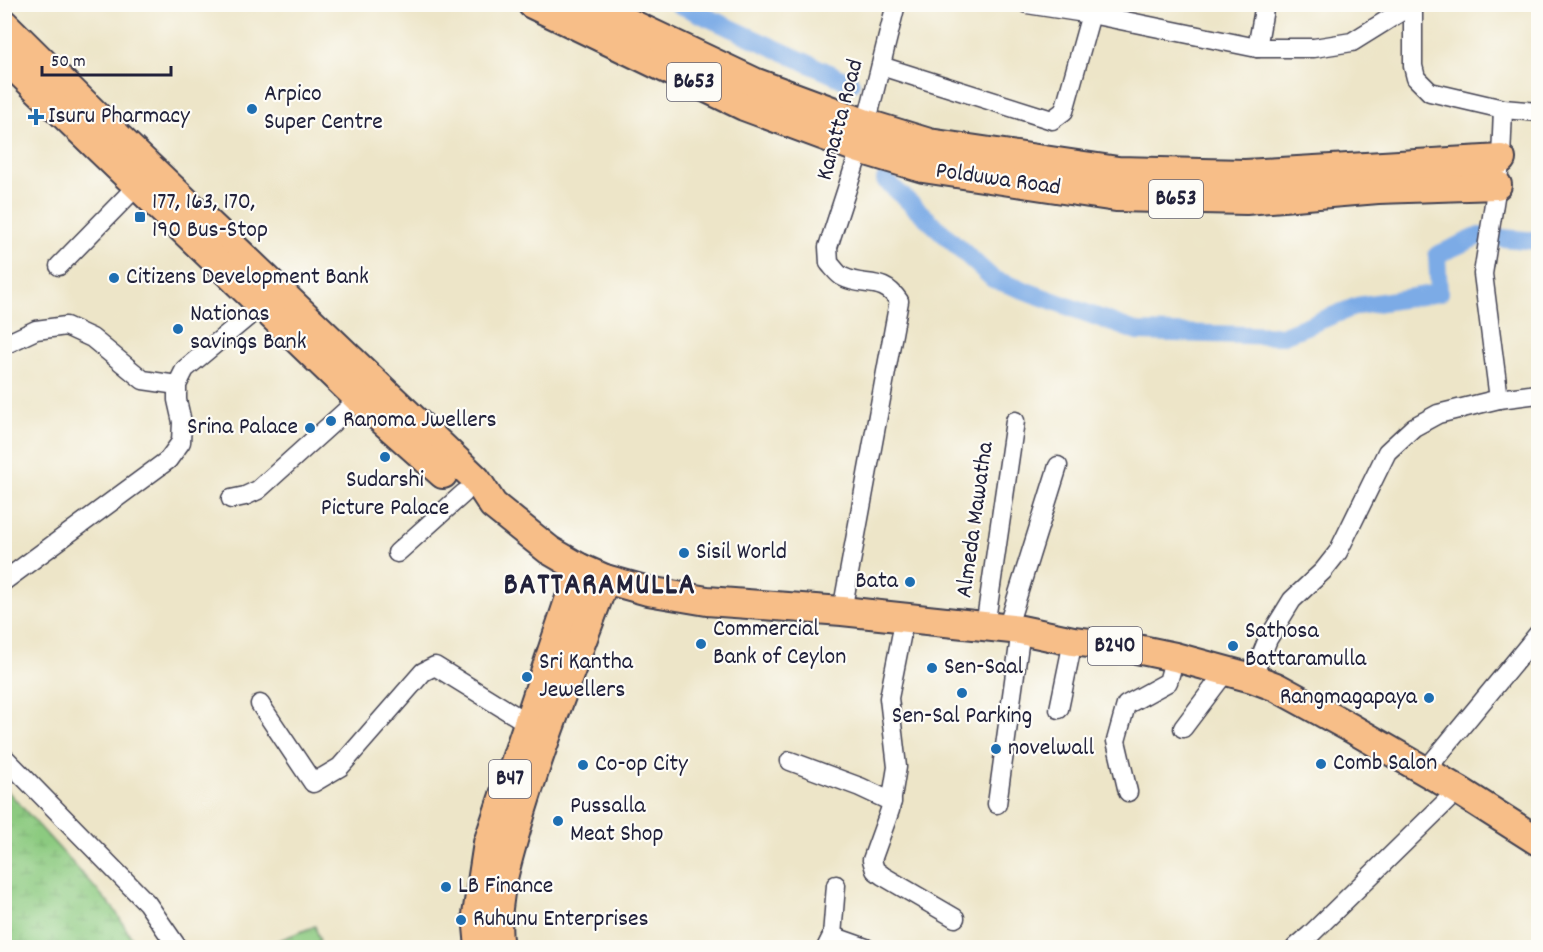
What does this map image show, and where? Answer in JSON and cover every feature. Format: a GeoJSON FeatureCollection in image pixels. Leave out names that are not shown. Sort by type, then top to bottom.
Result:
{"type":"FeatureCollection","features":[{"type":"Feature","properties":{"kind":"main road","name":"Polduwa Road"},"geometry":{"type":"LineString","coordinates":[[532,4],[744,106],[864,136]]}},
{"type":"Feature","properties":{"kind":"main road","name":"Polduwa Road"},"geometry":{"type":"LineString","coordinates":[[589,4],[864,136],[923,168],[1116,197],[1246,200],[1378,189],[1499,172]]}},
{"type":"Feature","properties":{"kind":"main road","name":"B240"},"geometry":{"type":"LineString","coordinates":[[4,24],[117,136],[270,297],[359,399],[464,493],[493,504]]}},
{"type":"Feature","properties":{"kind":"main road","name":"B240"},"geometry":{"type":"LineString","coordinates":[[4,57],[137,186],[270,297],[476,479],[493,504],[549,550],[593,574],[648,591],[707,601],[842,611],[1004,629],[1131,648],[1239,674],[1276,687],[1458,790],[1538,840]]}},
{"type":"Feature","properties":{"kind":"main road","name":"B47"},"geometry":{"type":"LineString","coordinates":[[549,550],[577,618]]}},
{"type":"Feature","properties":{"kind":"main road","name":"B47"},"geometry":{"type":"LineString","coordinates":[[480,948],[477,915],[488,843],[538,729],[593,574]]}},
{"type":"Feature","properties":{"kind":"main road"},"geometry":{"type":"LineString","coordinates":[[577,618],[648,591]]}},
{"type":"Feature","properties":{"kind":"main road","name":"B47"},"geometry":{"type":"LineString","coordinates":[[499,948],[497,934],[500,885],[529,783],[538,729]]}},
{"type":"Feature","properties":{"kind":"street","name":"Kanatta Road"},"geometry":{"type":"LineString","coordinates":[[842,611],[899,301],[893,291],[879,285],[842,277],[829,263],[828,247],[864,136],[896,4]]}},
{"type":"Feature","properties":{"kind":"street"},"geometry":{"type":"LineString","coordinates":[[1027,4],[1091,14],[1257,48],[1314,48],[1352,42],[1413,4]]}},
{"type":"Feature","properties":{"kind":"street"},"geometry":{"type":"LineString","coordinates":[[1257,48],[1265,4]]}},
{"type":"Feature","properties":{"kind":"street"},"geometry":{"type":"LineString","coordinates":[[1413,4],[1413,66],[1416,78],[1430,92],[1503,109],[1537,106]]}},
{"type":"Feature","properties":{"kind":"street"},"geometry":{"type":"LineString","coordinates":[[881,66],[1052,120],[1064,111],[1091,14]]}},
{"type":"Feature","properties":{"kind":"street"},"geometry":{"type":"LineString","coordinates":[[1499,399],[1484,274],[1499,172],[1503,109]]}},
{"type":"Feature","properties":{"kind":"street"},"geometry":{"type":"LineString","coordinates":[[59,266],[137,186]]}},
{"type":"Feature","properties":{"kind":"street"},"geometry":{"type":"LineString","coordinates":[[4,581],[168,460],[181,442],[182,422],[177,400],[177,385],[185,369],[270,297]]}},
{"type":"Feature","properties":{"kind":"street"},"geometry":{"type":"LineString","coordinates":[[4,345],[36,330],[66,326],[92,338],[142,380],[177,385]]}},
{"type":"Feature","properties":{"kind":"street"},"geometry":{"type":"LineString","coordinates":[[1183,728],[1239,674],[1268,639],[1292,600],[1323,571],[1338,552],[1387,452],[1414,427],[1438,414],[1499,399],[1539,394]]}},
{"type":"Feature","properties":{"kind":"street"},"geometry":{"type":"LineString","coordinates":[[231,499],[258,490],[359,399]]}},
{"type":"Feature","properties":{"kind":"street","name":"Almeda Mawatha"},"geometry":{"type":"LineString","coordinates":[[1004,629],[1015,421]]}},
{"type":"Feature","properties":{"kind":"street"},"geometry":{"type":"LineString","coordinates":[[997,804],[1004,629],[1058,466]]}},
{"type":"Feature","properties":{"kind":"street"},"geometry":{"type":"LineString","coordinates":[[397,552],[464,493]]}},
{"type":"Feature","properties":{"kind":"street"},"geometry":{"type":"LineString","coordinates":[[905,617],[889,698],[897,767],[892,802],[872,860],[875,870],[955,918]]}},
{"type":"Feature","properties":{"kind":"street"},"geometry":{"type":"LineString","coordinates":[[1425,771],[1539,634]]}},
{"type":"Feature","properties":{"kind":"street"},"geometry":{"type":"LineString","coordinates":[[1059,709],[1073,641]]}},
{"type":"Feature","properties":{"kind":"street"},"geometry":{"type":"LineString","coordinates":[[1128,792],[1116,741],[1126,705],[1168,682],[1175,657]]}},
{"type":"Feature","properties":{"kind":"street"},"geometry":{"type":"LineString","coordinates":[[260,704],[314,783],[340,767],[423,672],[435,666],[538,729]]}},
{"type":"Feature","properties":{"kind":"street"},"geometry":{"type":"LineString","coordinates":[[4,757],[147,903],[178,948]]}},
{"type":"Feature","properties":{"kind":"street"},"geometry":{"type":"LineString","coordinates":[[790,761],[860,787],[892,802]]}},
{"type":"Feature","properties":{"kind":"street"},"geometry":{"type":"LineString","coordinates":[[1294,948],[1458,790]]}},
{"type":"Feature","properties":{"kind":"street"},"geometry":{"type":"LineString","coordinates":[[836,885],[829,942],[866,948]]}},
{"type":"Feature","properties":{"kind":"green space"},"geometry":{"type":"Polygon","coordinates":[[[4,787],[114,909],[137,947],[5,947],[4,787]]]}},
{"type":"Feature","properties":{"kind":"green space"},"geometry":{"type":"Polygon","coordinates":[[[315,926],[320,941],[309,947],[268,947],[272,943],[315,926]]]}},
{"type":"Feature","properties":{"kind":"waterway"},"geometry":{"type":"LineString","coordinates":[[678,4],[851,83]]}},
{"type":"Feature","properties":{"kind":"waterway"},"geometry":{"type":"LineString","coordinates":[[885,180],[993,279],[1138,332],[1281,336],[1357,306],[1439,293],[1437,255],[1479,236],[1538,241]]}},
{"type":"Feature","properties":{"kind":"place","name":"Arpico Super Centre"},"geometry":{"type":"Point","coordinates":[252,109]}},
{"type":"Feature","properties":{"kind":"place","name":"Isuru Pharmacy"},"geometry":{"type":"Point","coordinates":[36,117]}},
{"type":"Feature","properties":{"kind":"place","name":"177, 163, 170, 190 Bus-Stop"},"geometry":{"type":"Point","coordinates":[140,217]}},
{"type":"Feature","properties":{"kind":"place","name":"Citizens Development Bank"},"geometry":{"type":"Point","coordinates":[114,278]}},
{"type":"Feature","properties":{"kind":"place","name":"Nationas savings Bank"},"geometry":{"type":"Point","coordinates":[178,329]}},
{"type":"Feature","properties":{"kind":"place","name":"Ranoma Jwellers"},"geometry":{"type":"Point","coordinates":[331,421]}},
{"type":"Feature","properties":{"kind":"place","name":"Srina Palace"},"geometry":{"type":"Point","coordinates":[310,428]}},
{"type":"Feature","properties":{"kind":"place","name":"Sudarshi Picture Palace"},"geometry":{"type":"Point","coordinates":[385,457]}},
{"type":"Feature","properties":{"kind":"place","name":"Sisil World"},"geometry":{"type":"Point","coordinates":[684,553]}},
{"type":"Feature","properties":{"kind":"place","name":"Bata"},"geometry":{"type":"Point","coordinates":[910,582]}},
{"type":"Feature","properties":{"kind":"place","name":"Commercial Bank of Ceylon"},"geometry":{"type":"Point","coordinates":[701,644]}},
{"type":"Feature","properties":{"kind":"place","name":"Sathosa Battaramulla"},"geometry":{"type":"Point","coordinates":[1233,646]}},
{"type":"Feature","properties":{"kind":"place","name":"Sen-Saal"},"geometry":{"type":"Point","coordinates":[932,668]}},
{"type":"Feature","properties":{"kind":"place","name":"Sri Kantha Jewellers"},"geometry":{"type":"Point","coordinates":[527,677]}},
{"type":"Feature","properties":{"kind":"place","name":"Sen-Sal Parking"},"geometry":{"type":"Point","coordinates":[962,693]}},
{"type":"Feature","properties":{"kind":"place","name":"Rangmagapaya"},"geometry":{"type":"Point","coordinates":[1429,698]}},
{"type":"Feature","properties":{"kind":"place","name":"novelwall"},"geometry":{"type":"Point","coordinates":[996,749]}},
{"type":"Feature","properties":{"kind":"place","name":"Comb Salon"},"geometry":{"type":"Point","coordinates":[1321,764]}},
{"type":"Feature","properties":{"kind":"place","name":"Co-op City"},"geometry":{"type":"Point","coordinates":[583,765]}},
{"type":"Feature","properties":{"kind":"place","name":"Pussalla Meat Shop"},"geometry":{"type":"Point","coordinates":[558,821]}},
{"type":"Feature","properties":{"kind":"place","name":"LB Finance"},"geometry":{"type":"Point","coordinates":[446,887]}},
{"type":"Feature","properties":{"kind":"place","name":"Ruhunu Enterprises"},"geometry":{"type":"Point","coordinates":[461,920]}},
{"type":"Feature","properties":{"kind":"district","name":"BATTARAMULLA"},"geometry":{"type":"Point","coordinates":[600,587]}}]}
